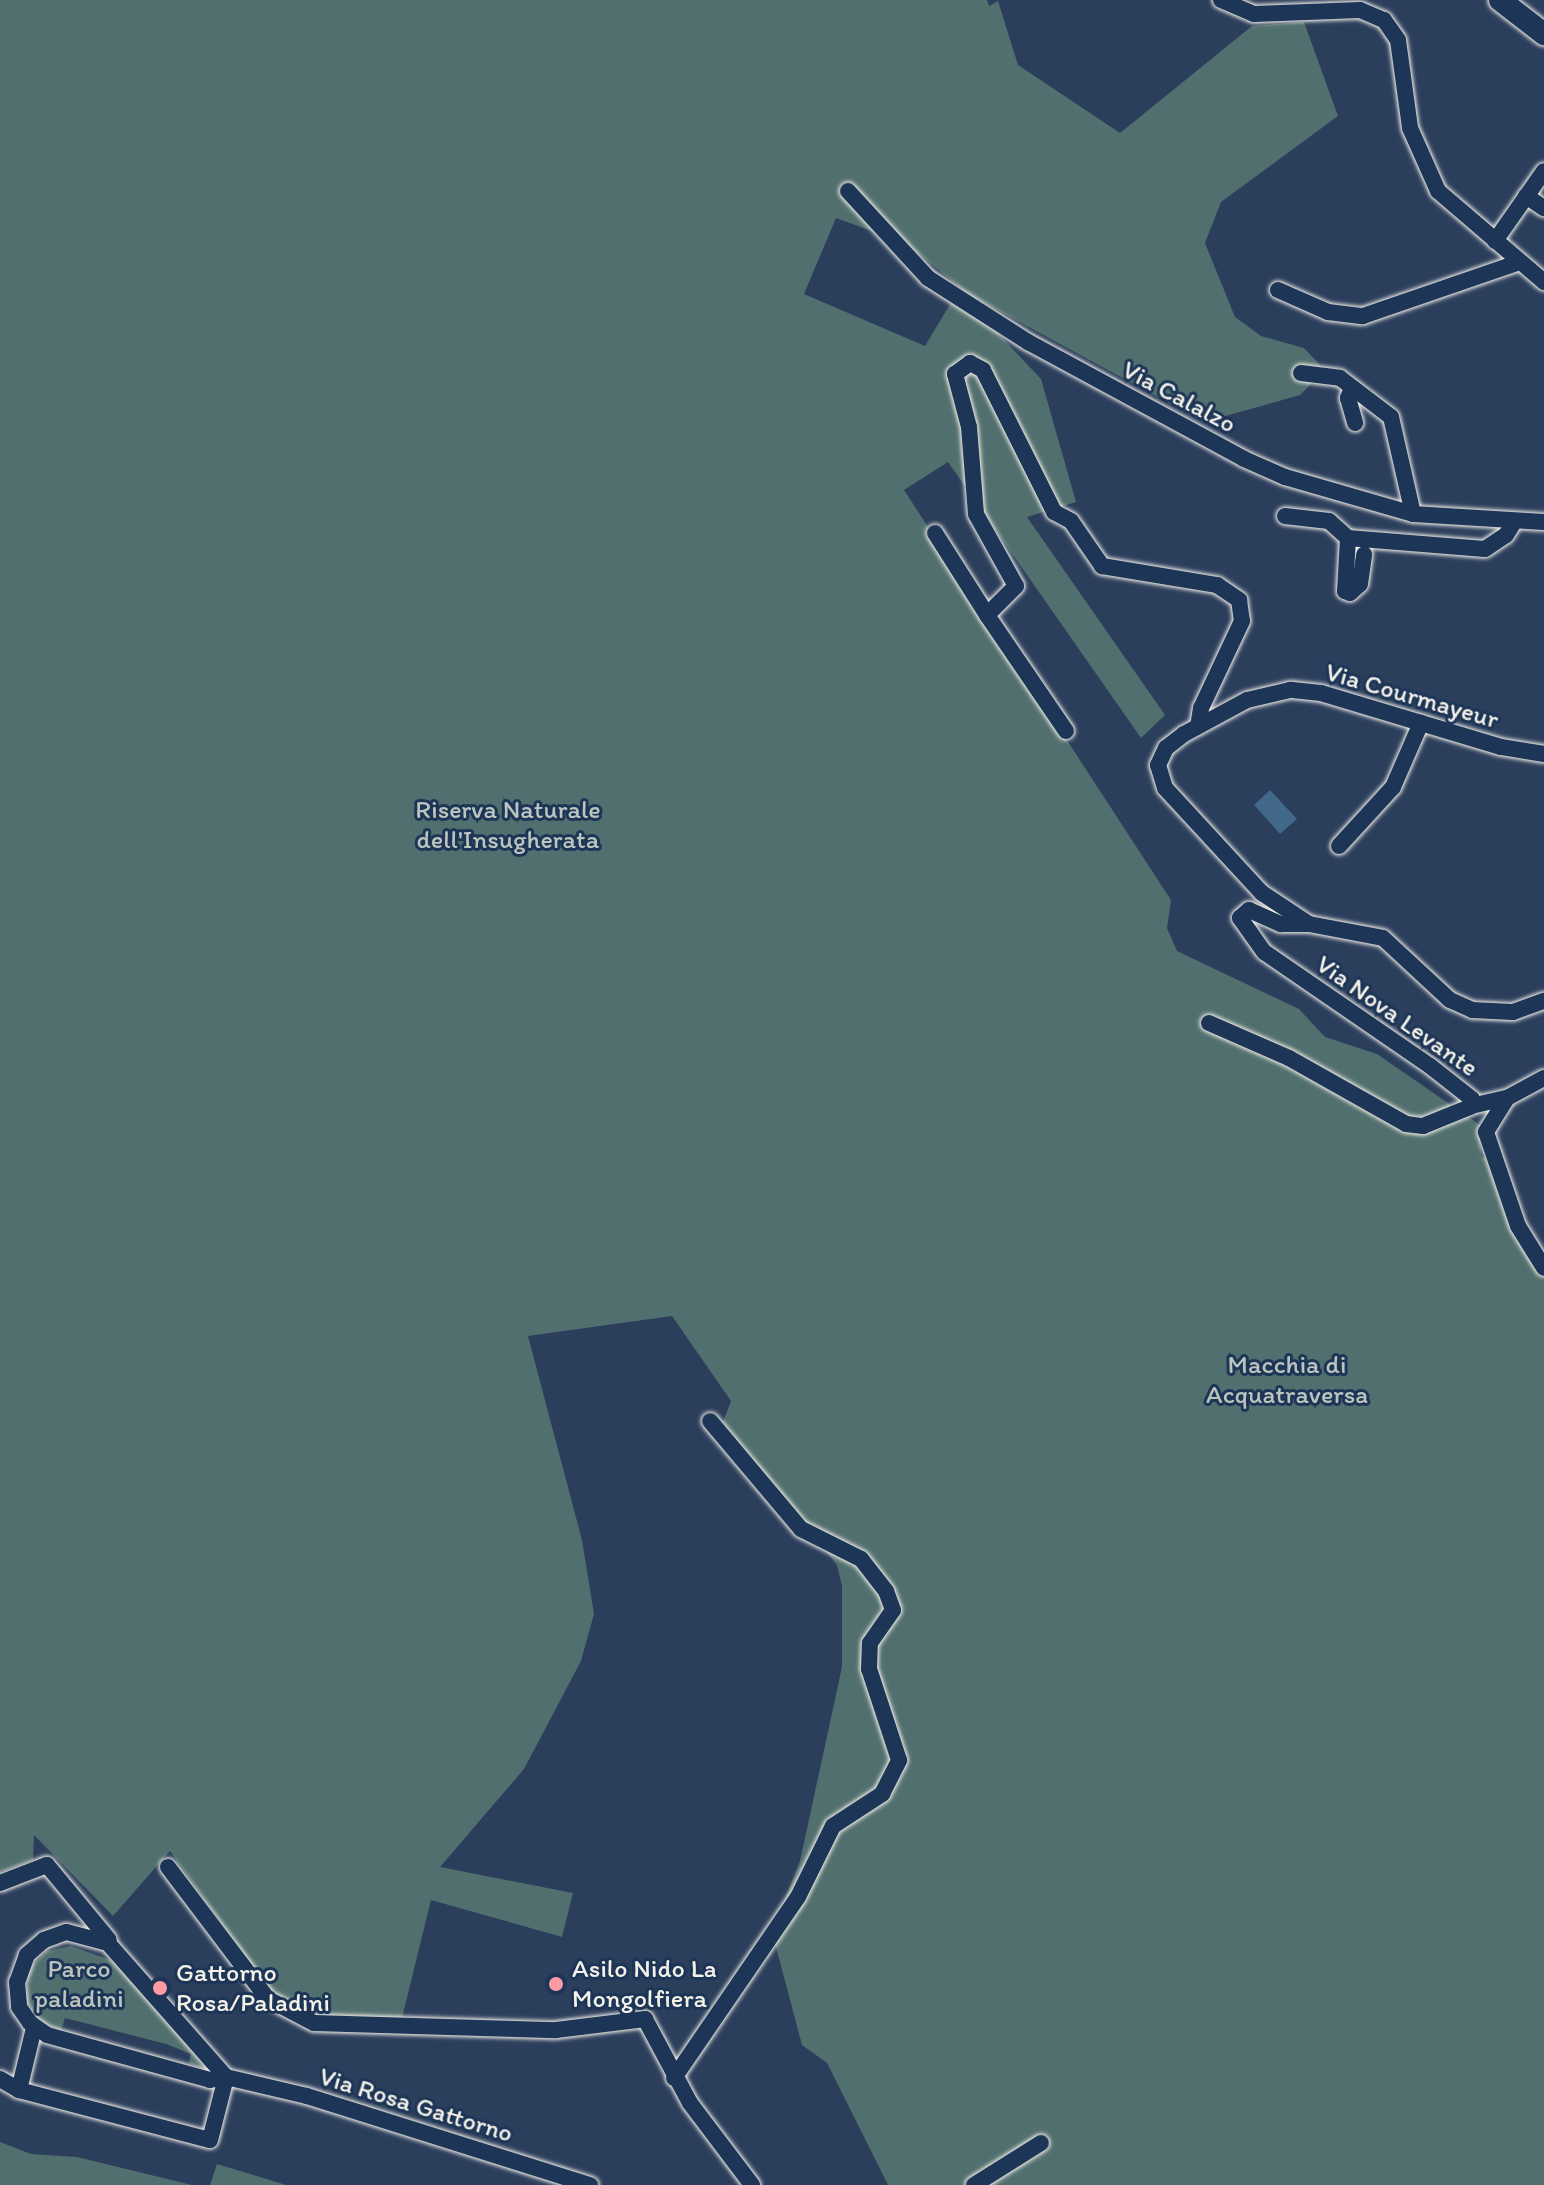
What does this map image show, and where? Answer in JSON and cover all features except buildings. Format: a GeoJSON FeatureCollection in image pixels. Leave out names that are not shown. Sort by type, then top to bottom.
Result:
{"type":"FeatureCollection","features":[{"type":"Feature","properties":{"kind":"street"},"geometry":{"type":"LineString","coordinates":[[1221,0],[1254,14],[1360,10],[1384,20],[1397,35],[1407,118],[1434,183],[1454,210],[1544,282]]}},
{"type":"Feature","properties":{"kind":"street"},"geometry":{"type":"LineString","coordinates":[[1500,0],[1544,34]]}},
{"type":"Feature","properties":{"kind":"street"},"geometry":{"type":"LineString","coordinates":[[1495,241],[1544,171]]}},
{"type":"Feature","properties":{"kind":"street","name":"Via Calalzo"},"geometry":{"type":"LineString","coordinates":[[848,191],[928,278],[1028,342],[1244,459],[1285,477],[1413,514],[1544,522]]}},
{"type":"Feature","properties":{"kind":"street"},"geometry":{"type":"LineString","coordinates":[[1526,196],[1544,208]]}},
{"type":"Feature","properties":{"kind":"street"},"geometry":{"type":"LineString","coordinates":[[1278,290],[1328,312],[1363,316],[1520,262]]}},
{"type":"Feature","properties":{"kind":"street"},"geometry":{"type":"LineString","coordinates":[[987,615],[1016,586],[976,514],[969,427],[955,374],[970,363],[983,370],[1054,512],[1071,521],[1102,566],[1217,585],[1239,600],[1242,621],[1201,708],[1198,726]]}},
{"type":"Feature","properties":{"kind":"street"},"geometry":{"type":"LineString","coordinates":[[1301,373],[1332,375],[1396,425],[1413,514]]}},
{"type":"Feature","properties":{"kind":"street"},"geometry":{"type":"LineString","coordinates":[[1352,388],[1348,398],[1355,423]]}},
{"type":"Feature","properties":{"kind":"street"},"geometry":{"type":"LineString","coordinates":[[1285,516],[1329,521],[1348,538],[1485,549],[1506,535],[1514,522]]}},
{"type":"Feature","properties":{"kind":"street"},"geometry":{"type":"LineString","coordinates":[[935,533],[1066,731]]}},
{"type":"Feature","properties":{"kind":"street"},"geometry":{"type":"LineString","coordinates":[[1348,538],[1345,591],[1350,593],[1360,584],[1364,554]]}},
{"type":"Feature","properties":{"kind":"street","name":"Via Courmayeur"},"geometry":{"type":"LineString","coordinates":[[1544,754],[1421,723],[1321,693],[1290,690],[1257,696],[1198,726],[1173,740],[1160,757],[1165,788],[1262,893],[1309,924],[1383,938],[1450,1000],[1472,1010],[1513,1012],[1544,1001]]}},
{"type":"Feature","properties":{"kind":"street"},"geometry":{"type":"LineString","coordinates":[[1339,846],[1393,787],[1421,723]]}},
{"type":"Feature","properties":{"kind":"street","name":"Via Nova Levante"},"geometry":{"type":"LineString","coordinates":[[1209,1023],[1289,1058],[1406,1124],[1423,1126],[1471,1106],[1472,1099],[1430,1066],[1264,952],[1240,920],[1249,910],[1281,924],[1309,924]]}},
{"type":"Feature","properties":{"kind":"street"},"geometry":{"type":"LineString","coordinates":[[1471,1106],[1507,1098],[1544,1078]]}},
{"type":"Feature","properties":{"kind":"street"},"geometry":{"type":"LineString","coordinates":[[1507,1098],[1486,1132],[1518,1226],[1544,1268]]}},
{"type":"Feature","properties":{"kind":"street"},"geometry":{"type":"LineString","coordinates":[[674,2078],[798,1897],[833,1826],[882,1794],[899,1760],[869,1669],[870,1643],[893,1610],[886,1591],[861,1559],[801,1529],[710,1421]]}},
{"type":"Feature","properties":{"kind":"street"},"geometry":{"type":"LineString","coordinates":[[0,1883],[47,1865],[226,2077],[210,2140],[19,2090],[0,2079]]}},
{"type":"Feature","properties":{"kind":"street"},"geometry":{"type":"LineString","coordinates":[[168,1867],[268,1999],[297,2017],[325,2025],[556,2030],[640,2017],[653,2030],[674,2078],[752,2185]]}},
{"type":"Feature","properties":{"kind":"street"},"geometry":{"type":"LineString","coordinates":[[19,2090],[34,2028],[24,2016],[17,1992],[31,1950],[48,1937],[72,1932],[115,1948]]}},
{"type":"Feature","properties":{"kind":"street","name":"Via Rosa Gattorno"},"geometry":{"type":"LineString","coordinates":[[34,2028],[54,2038],[210,2080],[226,2077],[382,2117],[590,2185]]}},
{"type":"Feature","properties":{"kind":"street"},"geometry":{"type":"LineString","coordinates":[[974,2185],[1041,2143]]}},
{"type":"Feature","properties":{"kind":"green space","name":"Riserva Naturale dell'Insugherata"},"geometry":{"type":"Polygon","coordinates":[[[0,0],[987,0],[989,6],[998,1],[1018,65],[1120,133],[1252,26],[1304,22],[1338,116],[1221,202],[1205,243],[1235,317],[1261,336],[1304,348],[1325,370],[1300,395],[1204,422],[968,294],[907,244],[836,218],[804,294],[925,346],[958,291],[1041,379],[1076,502],[1027,517],[1165,715],[1141,738],[948,462],[904,490],[1171,900],[1167,928],[1177,951],[1299,1009],[1325,1037],[1377,1054],[1480,1125],[1481,1156],[1498,1166],[1544,1272],[1544,2185],[888,2185],[827,2063],[802,2045],[772,1932],[800,1861],[842,1667],[842,1586],[837,1565],[723,1422],[731,1401],[672,1316],[528,1336],[582,1540],[594,1614],[581,1661],[524,1769],[440,1867],[573,1893],[562,1937],[431,1900],[401,2022],[340,2021],[272,1993],[170,1851],[113,1916],[34,1835],[33,1860],[0,1872],[0,0]]]}},
{"type":"Feature","properties":{"kind":"green space","name":"Parco paladini"},"geometry":{"type":"Polygon","coordinates":[[[71,1946],[113,1961],[209,2071],[189,2063],[191,2054],[166,2044],[65,2018],[61,2031],[40,2021],[26,1999],[29,1968],[47,1951],[71,1946]]]}},
{"type":"Feature","properties":{"kind":"green space"},"geometry":{"type":"Polygon","coordinates":[[[0,2142],[31,2154],[77,2157],[192,2185],[0,2185],[0,2142]]]}},
{"type":"Feature","properties":{"kind":"green space"},"geometry":{"type":"Polygon","coordinates":[[[217,2164],[286,2185],[210,2185],[217,2164]]]}},
{"type":"Feature","properties":{"kind":"water"},"geometry":{"type":"Polygon","coordinates":[[[1270,790],[1297,819],[1280,834],[1254,805],[1270,790]]]}},
{"type":"Feature","properties":{"kind":"place","name":"Asilo Nido La Mongolfiera"},"geometry":{"type":"Point","coordinates":[556,1984]}},
{"type":"Feature","properties":{"kind":"place","name":"Gattorno Rosa/Paladini"},"geometry":{"type":"Point","coordinates":[160,1988]}},
{"type":"Feature","properties":{"kind":"park label","name":"Macchia di Acquatraversa"},"geometry":{"type":"Point","coordinates":[1287,1380]}}]}
